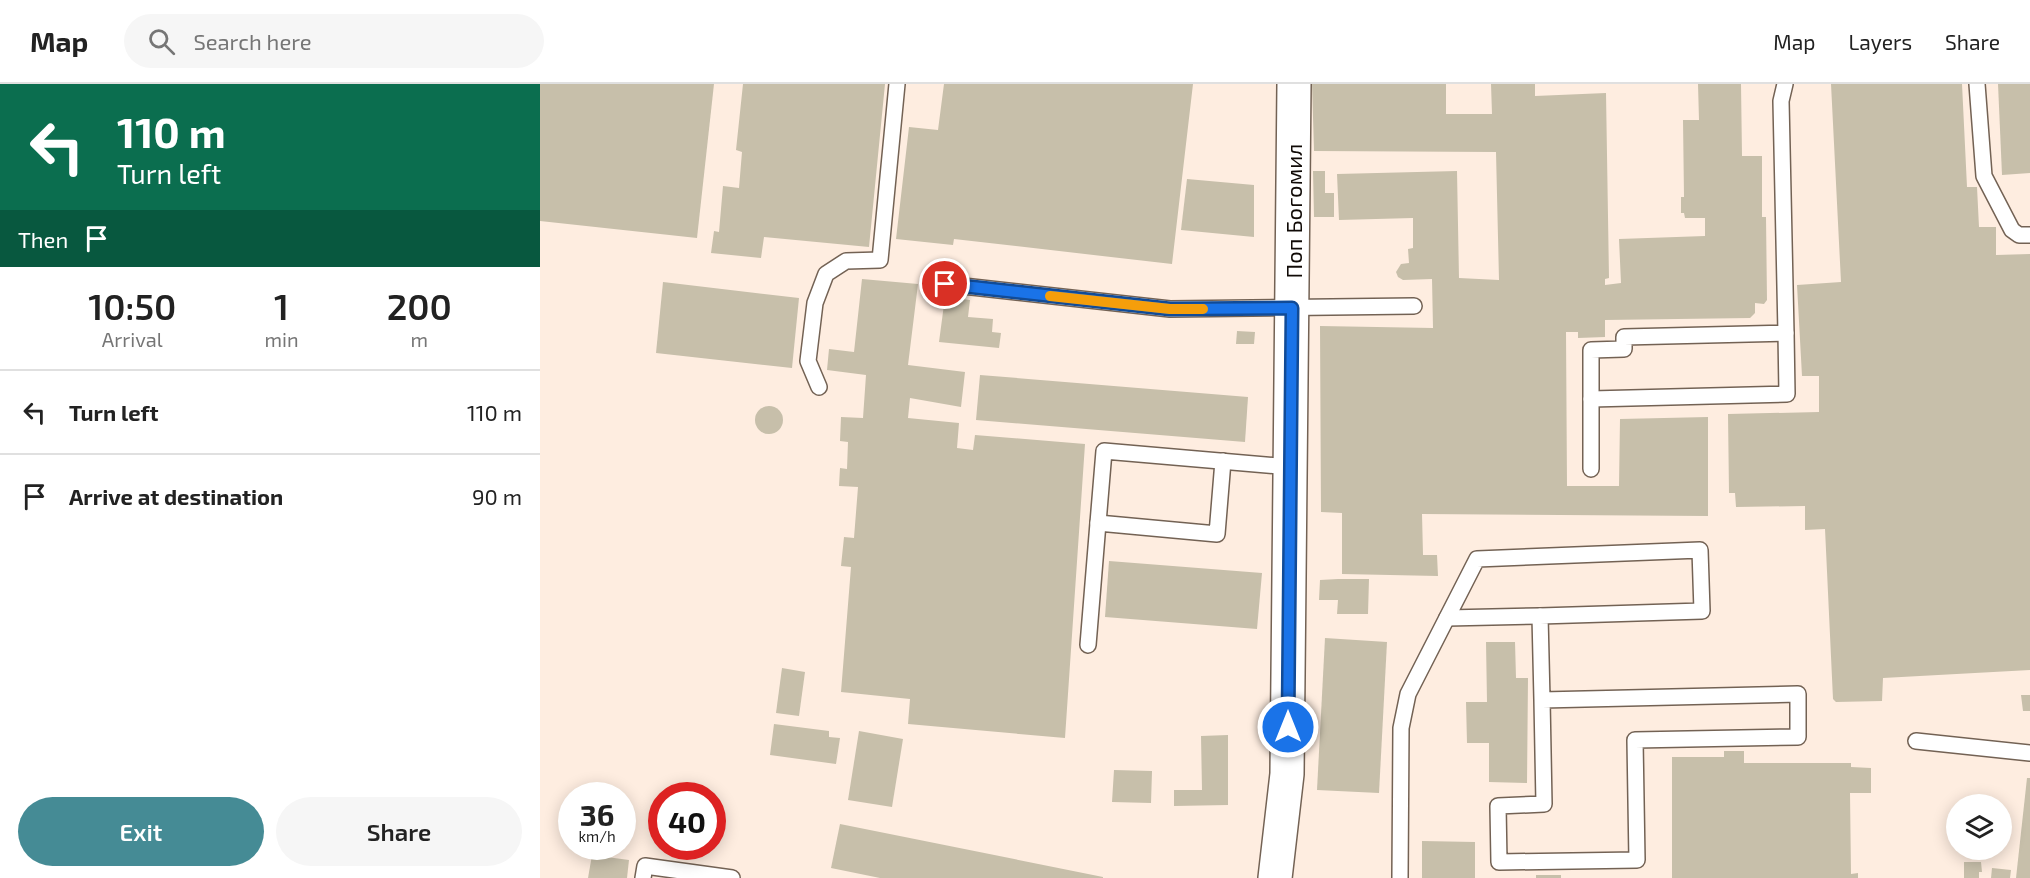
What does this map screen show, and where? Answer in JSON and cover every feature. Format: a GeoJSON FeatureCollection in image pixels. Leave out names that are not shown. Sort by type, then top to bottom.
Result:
{"type":"FeatureCollection","features":[{"type":"Feature","properties":{"kind":"street","name":"Поп Богомил"},"geometry":{"type":"LineString","coordinates":[[1275,878],[1287,774],[1294,84]]}},
{"type":"Feature","properties":{"kind":"lane"},"geometry":{"type":"LineString","coordinates":[[819,387],[808,361],[815,303],[826,274],[846,261],[880,260],[897,84]]}},
{"type":"Feature","properties":{"kind":"lane"},"geometry":{"type":"LineString","coordinates":[[1591,399],[1786,394],[1781,101],[1785,84]]}},
{"type":"Feature","properties":{"kind":"lane"},"geometry":{"type":"LineString","coordinates":[[1977,84],[1984,177],[2012,230],[2019,235],[2030,235]]}},
{"type":"Feature","properties":{"kind":"lane"},"geometry":{"type":"LineString","coordinates":[[945,284],[1170,309],[1414,306]]}},
{"type":"Feature","properties":{"kind":"lane"},"geometry":{"type":"LineString","coordinates":[[1591,469],[1591,350],[1624,350],[1624,337],[1786,333]]}},
{"type":"Feature","properties":{"kind":"lane"},"geometry":{"type":"LineString","coordinates":[[1088,645],[1104,451],[1290,467]]}},
{"type":"Feature","properties":{"kind":"lane"},"geometry":{"type":"LineString","coordinates":[[1098,524],[1217,534],[1223,461]]}},
{"type":"Feature","properties":{"kind":"lane"},"geometry":{"type":"LineString","coordinates":[[1400,878],[1401,728],[1408,694],[1477,559],[1700,550],[1702,611],[1447,618]]}},
{"type":"Feature","properties":{"kind":"lane"},"geometry":{"type":"LineString","coordinates":[[1540,616],[1544,804],[1498,806],[1499,862],[1637,860],[1635,740],[1798,737],[1798,694],[1542,700]]}},
{"type":"Feature","properties":{"kind":"lane"},"geometry":{"type":"LineString","coordinates":[[1916,741],[2030,753]]}},
{"type":"Feature","properties":{"kind":"lane"},"geometry":{"type":"LineString","coordinates":[[643,878],[645,866],[732,878]]}},
{"type":"Feature","properties":{"kind":"building"},"geometry":{"type":"Polygon","coordinates":[[[540,84],[714,84],[697,238],[540,221],[540,84]]]}},
{"type":"Feature","properties":{"kind":"building"},"geometry":{"type":"Polygon","coordinates":[[[743,84],[885,84],[869,247],[764,237],[761,258],[711,253],[714,231],[719,232],[723,186],[739,188],[742,152],[736,150],[743,84]]]}},
{"type":"Feature","properties":{"kind":"building"},"geometry":{"type":"Polygon","coordinates":[[[944,84],[1193,84],[1172,264],[954,239],[953,245],[896,239],[909,127],[938,130],[944,84]]]}},
{"type":"Feature","properties":{"kind":"building"},"geometry":{"type":"Polygon","coordinates":[[[1312,84],[1446,84],[1446,114],[1492,114],[1491,84],[1535,84],[1535,96],[1606,93],[1609,278],[1605,279],[1605,285],[1621,283],[1619,239],[1705,236],[1705,218],[1685,218],[1684,213],[1681,213],[1681,197],[1684,197],[1683,120],[1699,120],[1698,84],[1741,84],[1742,156],[1762,156],[1762,217],[1766,217],[1767,300],[1764,304],[1755,303],[1755,313],[1750,318],[1605,320],[1605,337],[1578,338],[1578,332],[1566,332],[1567,486],[1619,486],[1620,419],[1708,417],[1708,516],[1422,514],[1423,555],[1437,555],[1438,576],[1342,574],[1342,513],[1321,512],[1320,326],[1433,328],[1432,279],[1403,280],[1396,272],[1401,264],[1409,263],[1408,249],[1413,248],[1413,218],[1339,220],[1337,174],[1457,171],[1459,278],[1499,280],[1496,152],[1314,151],[1312,84]]]}},
{"type":"Feature","properties":{"kind":"building"},"geometry":{"type":"Polygon","coordinates":[[[1831,84],[1962,84],[1967,187],[1977,187],[1979,227],[1996,227],[1996,255],[2030,254],[2030,670],[1883,678],[1882,701],[1836,702],[1833,699],[1825,529],[1805,530],[1805,506],[1736,507],[1735,493],[1729,493],[1728,414],[1819,412],[1819,376],[1802,376],[1797,285],[1841,282],[1831,84]]]}},
{"type":"Feature","properties":{"kind":"building"},"geometry":{"type":"Polygon","coordinates":[[[1998,84],[2030,84],[2030,173],[2002,175],[1998,84]]]}},
{"type":"Feature","properties":{"kind":"building"},"geometry":{"type":"Polygon","coordinates":[[[1313,171],[1325,171],[1325,193],[1334,193],[1334,217],[1314,217],[1313,171]]]}},
{"type":"Feature","properties":{"kind":"building"},"geometry":{"type":"Polygon","coordinates":[[[1187,179],[1254,185],[1254,237],[1181,230],[1187,179]]]}},
{"type":"Feature","properties":{"kind":"building"},"geometry":{"type":"Polygon","coordinates":[[[862,279],[918,284],[908,365],[965,372],[961,407],[910,398],[908,418],[959,423],[957,448],[973,450],[975,435],[1085,444],[1065,738],[908,724],[910,699],[841,692],[851,567],[841,566],[844,537],[854,538],[858,487],[839,486],[840,468],[847,469],[848,442],[840,441],[841,417],[863,418],[866,375],[827,370],[829,349],[854,352],[862,279]]]}},
{"type":"Feature","properties":{"kind":"building"},"geometry":{"type":"Polygon","coordinates":[[[663,282],[799,298],[792,368],[656,353],[663,282]]]}},
{"type":"Feature","properties":{"kind":"building"},"geometry":{"type":"Polygon","coordinates":[[[945,297],[970,300],[968,317],[993,319],[992,332],[1001,333],[999,348],[939,342],[945,297]]]}},
{"type":"Feature","properties":{"kind":"building"},"geometry":{"type":"Polygon","coordinates":[[[1237,331],[1255,332],[1254,344],[1236,344],[1237,331]]]}},
{"type":"Feature","properties":{"kind":"building"},"geometry":{"type":"Polygon","coordinates":[[[980,375],[1248,397],[1245,442],[976,420],[980,375]]]}},
{"type":"Feature","properties":{"kind":"building"},"geometry":{"type":"Polygon","coordinates":[[[769,406],[779,410],[783,420],[779,430],[769,434],[759,430],[755,420],[759,410],[769,406]]]}},
{"type":"Feature","properties":{"kind":"building"},"geometry":{"type":"Polygon","coordinates":[[[1109,561],[1262,573],[1257,629],[1105,617],[1109,561]]]}},
{"type":"Feature","properties":{"kind":"building"},"geometry":{"type":"Polygon","coordinates":[[[1369,579],[1368,614],[1337,614],[1338,600],[1319,600],[1320,580],[1369,579]]]}},
{"type":"Feature","properties":{"kind":"building"},"geometry":{"type":"Polygon","coordinates":[[[1325,638],[1387,642],[1379,793],[1317,790],[1325,638]]]}},
{"type":"Feature","properties":{"kind":"building"},"geometry":{"type":"Polygon","coordinates":[[[1486,642],[1515,642],[1516,678],[1528,678],[1527,783],[1489,782],[1489,743],[1467,743],[1466,702],[1487,702],[1486,642]]]}},
{"type":"Feature","properties":{"kind":"building"},"geometry":{"type":"Polygon","coordinates":[[[782,668],[805,672],[799,716],[776,713],[782,668]]]}},
{"type":"Feature","properties":{"kind":"building"},"geometry":{"type":"Polygon","coordinates":[[[2021,695],[2030,695],[2030,711],[2023,711],[2021,695]]]}},
{"type":"Feature","properties":{"kind":"building"},"geometry":{"type":"Polygon","coordinates":[[[774,724],[829,731],[829,737],[840,738],[836,764],[770,755],[774,724]]]}},
{"type":"Feature","properties":{"kind":"building"},"geometry":{"type":"Polygon","coordinates":[[[859,731],[903,739],[892,807],[848,800],[859,731]]]}},
{"type":"Feature","properties":{"kind":"building"},"geometry":{"type":"Polygon","coordinates":[[[1228,735],[1228,805],[1174,806],[1174,790],[1202,790],[1201,736],[1228,735]]]}},
{"type":"Feature","properties":{"kind":"building"},"geometry":{"type":"Polygon","coordinates":[[[1724,751],[1744,751],[1744,763],[1851,763],[1851,767],[1871,768],[1871,793],[1850,793],[1851,874],[1858,873],[1858,878],[1672,878],[1672,757],[1724,757],[1724,751]]]}},
{"type":"Feature","properties":{"kind":"building"},"geometry":{"type":"Polygon","coordinates":[[[1114,770],[1152,771],[1151,803],[1112,802],[1114,770]]]}},
{"type":"Feature","properties":{"kind":"building"},"geometry":{"type":"Polygon","coordinates":[[[2027,778],[2030,778],[2030,878],[2016,878],[2027,778]]]}},
{"type":"Feature","properties":{"kind":"building"},"geometry":{"type":"Polygon","coordinates":[[[840,824],[1103,878],[880,878],[831,868],[840,824]]]}},
{"type":"Feature","properties":{"kind":"building"},"geometry":{"type":"Polygon","coordinates":[[[1422,841],[1475,842],[1475,878],[1422,878],[1422,841]]]}},
{"type":"Feature","properties":{"kind":"building"},"geometry":{"type":"Polygon","coordinates":[[[591,860],[629,860],[627,878],[588,878],[591,860]]]}},
{"type":"Feature","properties":{"kind":"building"},"geometry":{"type":"Polygon","coordinates":[[[1964,862],[1981,862],[1982,872],[1979,872],[1979,878],[1964,878],[1964,862]]]}},
{"type":"Feature","properties":{"kind":"building"},"geometry":{"type":"Polygon","coordinates":[[[1992,868],[2011,870],[2010,878],[1991,878],[1992,868]]]}},
{"type":"Feature","properties":{"kind":"building"},"geometry":{"type":"Polygon","coordinates":[[[1536,875],[1561,875],[1561,878],[1536,878],[1536,875]]]}},
{"type":"Feature","properties":{"kind":"slow traffic"},"geometry":{"type":"LineString","coordinates":[[1050,296],[1170,309],[1203,309]]}},
{"type":"Feature","properties":{"kind":"route"},"geometry":{"type":"LineString","coordinates":[[945,284],[1170,309],[1292,308],[1288,727]]}}]}
